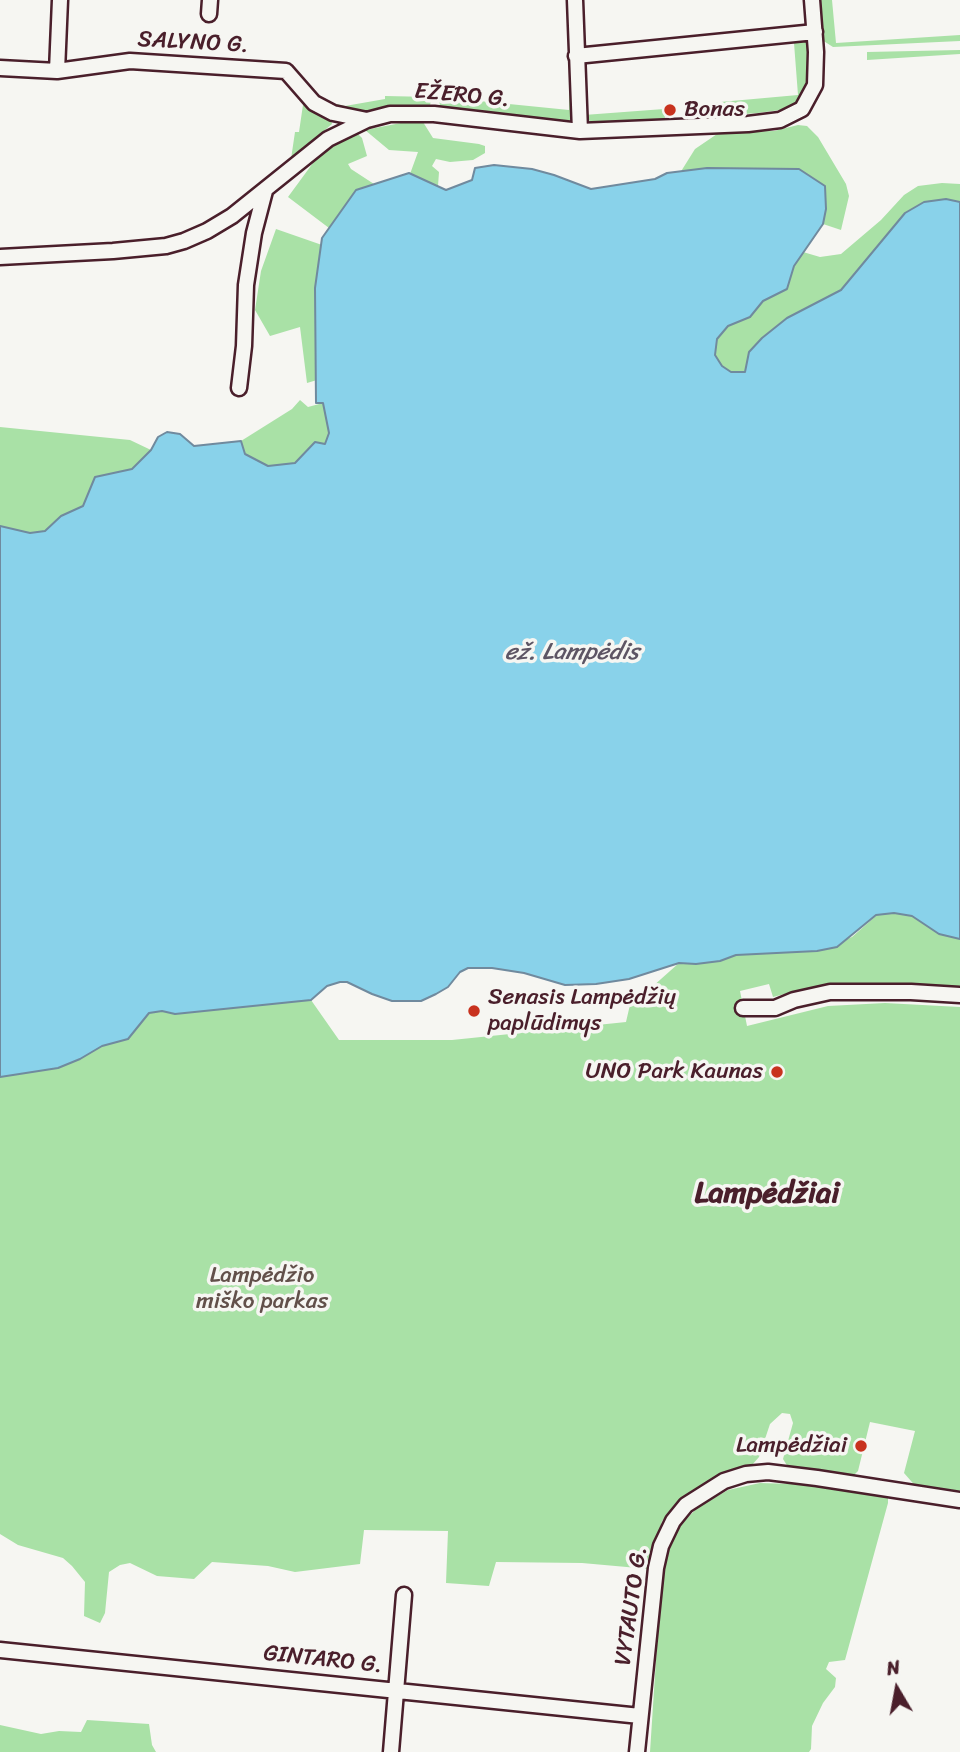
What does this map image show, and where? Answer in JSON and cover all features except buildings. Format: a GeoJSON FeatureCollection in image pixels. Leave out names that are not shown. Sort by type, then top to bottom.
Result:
{"type":"FeatureCollection","features":[{"type":"Feature","properties":{"kind":"street"},"geometry":{"type":"LineString","coordinates":[[57,71],[60,0]]}},
{"type":"Feature","properties":{"kind":"street"},"geometry":{"type":"LineString","coordinates":[[575,0],[580,131]]}},
{"type":"Feature","properties":{"kind":"street","name":"EŽERO G."},"geometry":{"type":"LineString","coordinates":[[0,257],[166,246],[207,231],[265,191],[328,139],[367,120],[390,114],[411,112],[580,131],[763,123],[793,115],[802,109],[815,85],[812,0]]}},
{"type":"Feature","properties":{"kind":"street"},"geometry":{"type":"LineString","coordinates":[[576,56],[815,32]]}},
{"type":"Feature","properties":{"kind":"street","name":"SALYNO G."},"geometry":{"type":"LineString","coordinates":[[0,68],[57,71],[130,61],[286,71],[314,103],[333,113],[367,120]]}},
{"type":"Feature","properties":{"kind":"street"},"geometry":{"type":"LineString","coordinates":[[239,388],[244,346],[246,285],[254,233],[265,191]]}},
{"type":"Feature","properties":{"kind":"street"},"geometry":{"type":"LineString","coordinates":[[743,1008],[775,1008],[794,1000],[830,992],[960,995]]}},
{"type":"Feature","properties":{"kind":"street","name":"VYTAUTO G."},"geometry":{"type":"LineString","coordinates":[[637,1752],[656,1568],[661,1546],[673,1521],[686,1505],[724,1480],[768,1472],[960,1500]]}},
{"type":"Feature","properties":{"kind":"street"},"geometry":{"type":"LineString","coordinates":[[391,1752],[404,1595]]}},
{"type":"Feature","properties":{"kind":"street","name":"GINTARO G."},"geometry":{"type":"LineString","coordinates":[[0,1650],[640,1716]]}},
{"type":"Feature","properties":{"kind":"green space"},"geometry":{"type":"Polygon","coordinates":[[[820,0],[832,0],[836,43],[960,35],[960,41],[833,47],[822,40],[820,0]]]}},
{"type":"Feature","properties":{"kind":"green space"},"geometry":{"type":"Polygon","coordinates":[[[569,30],[572,123],[440,107],[439,97],[569,110],[569,30]]]}},
{"type":"Feature","properties":{"kind":"green space"},"geometry":{"type":"Polygon","coordinates":[[[797,39],[809,43],[809,84],[803,96],[792,106],[758,113],[689,118],[687,105],[798,95],[794,43],[770,42],[797,39]]]}},
{"type":"Feature","properties":{"kind":"green space"},"geometry":{"type":"Polygon","coordinates":[[[960,50],[960,54],[867,60],[867,52],[960,50]]]}},
{"type":"Feature","properties":{"kind":"green space"},"geometry":{"type":"Polygon","coordinates":[[[385,96],[432,97],[430,105],[401,105],[357,113],[336,108],[337,104],[345,106],[385,99],[385,96]]]}},
{"type":"Feature","properties":{"kind":"green space"},"geometry":{"type":"Polygon","coordinates":[[[304,98],[331,119],[332,124],[291,159],[295,132],[299,132],[304,98]]]}},
{"type":"Feature","properties":{"kind":"green space"},"geometry":{"type":"Polygon","coordinates":[[[664,109],[665,119],[592,123],[584,115],[664,109]]]}},
{"type":"Feature","properties":{"kind":"green space"},"geometry":{"type":"Polygon","coordinates":[[[411,121],[423,122],[433,138],[479,144],[485,146],[485,153],[473,160],[450,162],[436,159],[432,166],[439,172],[438,186],[410,174],[418,152],[389,150],[365,130],[411,121]]]}},
{"type":"Feature","properties":{"kind":"green space"},"geometry":{"type":"Polygon","coordinates":[[[798,125],[807,126],[818,137],[846,184],[849,196],[841,230],[823,224],[826,209],[680,173],[695,149],[720,132],[774,131],[798,125]]]}},
{"type":"Feature","properties":{"kind":"green space"},"geometry":{"type":"Polygon","coordinates":[[[358,134],[362,138],[367,156],[348,164],[351,169],[374,184],[356,191],[329,228],[288,197],[321,152],[358,134]]]}},
{"type":"Feature","properties":{"kind":"green space"},"geometry":{"type":"Polygon","coordinates":[[[960,184],[960,202],[946,199],[864,263],[841,290],[787,318],[749,352],[745,372],[731,372],[722,366],[715,355],[717,339],[728,326],[750,317],[763,301],[787,289],[794,266],[803,252],[820,257],[841,254],[881,220],[904,195],[918,186],[960,184]]]}},
{"type":"Feature","properties":{"kind":"green space"},"geometry":{"type":"Polygon","coordinates":[[[276,229],[322,245],[315,288],[317,380],[307,383],[300,327],[270,336],[255,310],[261,271],[276,229]]]}},
{"type":"Feature","properties":{"kind":"green space"},"geometry":{"type":"Polygon","coordinates":[[[300,400],[308,407],[323,403],[329,433],[325,444],[315,442],[295,463],[268,466],[245,454],[241,441],[292,409],[300,400]]]}},
{"type":"Feature","properties":{"kind":"green space"},"geometry":{"type":"Polygon","coordinates":[[[0,427],[130,440],[151,450],[132,469],[95,477],[83,506],[61,516],[45,531],[30,533],[0,526],[0,427]]]}},
{"type":"Feature","properties":{"kind":"green space","name":"Lampėdžio miško parkas"},"geometry":{"type":"Polygon","coordinates":[[[894,913],[912,916],[939,934],[960,939],[960,987],[897,984],[812,987],[773,997],[769,984],[740,991],[747,1026],[828,1006],[885,1003],[960,1007],[960,1495],[918,1489],[904,1473],[915,1431],[870,1422],[858,1471],[854,1475],[848,1478],[788,1467],[783,1459],[793,1423],[790,1414],[782,1413],[770,1424],[759,1457],[752,1465],[730,1471],[702,1485],[679,1501],[662,1521],[649,1569],[582,1563],[496,1562],[489,1586],[446,1583],[448,1531],[364,1530],[360,1564],[295,1572],[268,1566],[212,1562],[194,1579],[157,1576],[130,1563],[120,1565],[109,1572],[105,1613],[100,1623],[84,1616],[85,1582],[72,1566],[63,1558],[18,1545],[0,1534],[0,1077],[58,1068],[102,1046],[128,1039],[149,1013],[162,1011],[175,1014],[311,1000],[339,1040],[452,1040],[626,1022],[632,996],[652,987],[679,963],[720,961],[736,955],[817,951],[852,937],[877,915],[894,913]]]}},
{"type":"Feature","properties":{"kind":"green space"},"geometry":{"type":"Polygon","coordinates":[[[760,1483],[873,1492],[888,1497],[845,1660],[829,1662],[826,1669],[836,1678],[835,1687],[823,1703],[812,1726],[811,1749],[809,1752],[650,1752],[661,1583],[668,1550],[680,1526],[697,1508],[728,1490],[760,1483]]]}},
{"type":"Feature","properties":{"kind":"green space"},"geometry":{"type":"Polygon","coordinates":[[[87,1720],[149,1724],[152,1745],[156,1752],[0,1752],[0,1725],[41,1734],[81,1732],[87,1720]]]}},
{"type":"Feature","properties":{"kind":"water","name":"ež. Lampėdis"},"geometry":{"type":"Polygon","coordinates":[[[494,165],[532,169],[591,189],[655,179],[667,173],[707,168],[799,169],[825,186],[826,209],[823,224],[794,266],[787,289],[763,301],[750,317],[728,326],[717,339],[715,355],[722,366],[731,372],[745,372],[749,352],[787,318],[841,290],[905,213],[924,202],[946,199],[960,202],[960,939],[939,934],[912,916],[894,913],[876,915],[837,947],[817,951],[736,955],[720,961],[696,964],[679,963],[629,979],[596,984],[565,985],[524,973],[492,968],[468,968],[460,972],[448,987],[421,1001],[392,1001],[347,982],[340,982],[327,986],[311,1000],[175,1014],[162,1011],[149,1013],[128,1039],[102,1046],[58,1068],[0,1077],[0,526],[30,533],[45,531],[61,516],[83,506],[95,477],[132,469],[151,450],[158,437],[167,432],[180,434],[194,446],[241,441],[245,454],[268,466],[295,463],[315,442],[325,444],[329,433],[323,403],[316,403],[315,288],[322,238],[356,190],[409,173],[446,190],[472,180],[475,168],[494,165]]]}},
{"type":"Feature","properties":{"kind":"place","name":"Bonas"},"geometry":{"type":"Point","coordinates":[670,110]}},
{"type":"Feature","properties":{"kind":"place","name":"Senasis Lampėdžių paplūdimys"},"geometry":{"type":"Point","coordinates":[474,1011]}},
{"type":"Feature","properties":{"kind":"place","name":"UNO Park Kaunas"},"geometry":{"type":"Point","coordinates":[777,1072]}},
{"type":"Feature","properties":{"kind":"place","name":"Lampėdžiai"},"geometry":{"type":"Point","coordinates":[861,1446]}},
{"type":"Feature","properties":{"kind":"district","name":"Lampėdžiai"},"geometry":{"type":"Point","coordinates":[767,1194]}}]}
